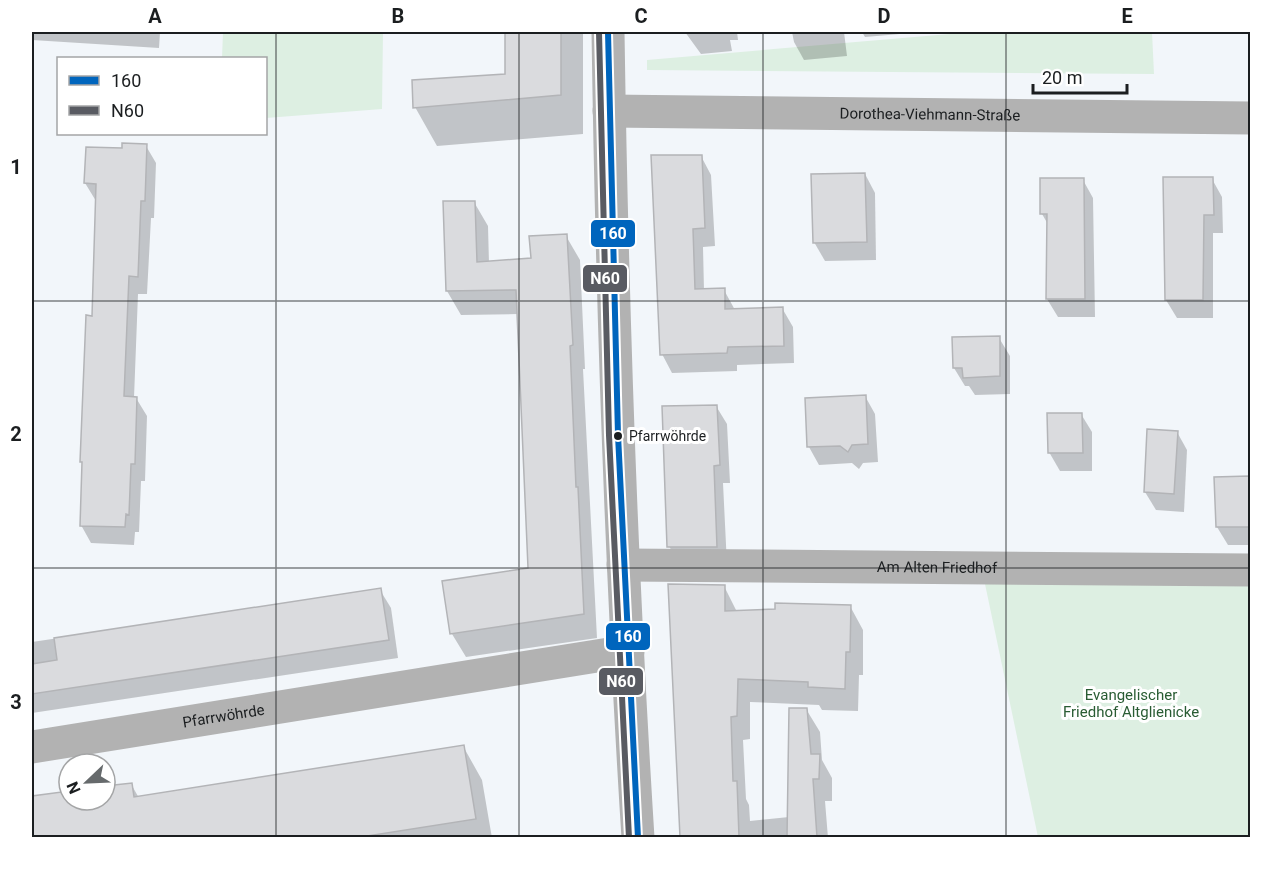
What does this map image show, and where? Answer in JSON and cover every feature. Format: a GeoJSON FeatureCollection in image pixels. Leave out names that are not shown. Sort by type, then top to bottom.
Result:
{"type":"FeatureCollection","features":[{"type":"Feature","properties":{"kind":"street"},"geometry":{"type":"LineString","coordinates":[[608,32],[618,435],[638,837]]}},
{"type":"Feature","properties":{"kind":"street","name":"Dorothea-Viehmann-Straße"},"geometry":{"type":"LineString","coordinates":[[609,111],[1251,118]]}},
{"type":"Feature","properties":{"kind":"street","name":"Am Alten Friedhof"},"geometry":{"type":"LineString","coordinates":[[623,565],[1251,570]]}},
{"type":"Feature","properties":{"kind":"street","name":"Pfarrwöhrde"},"geometry":{"type":"LineString","coordinates":[[32,747],[628,651]]}},
{"type":"Feature","properties":{"kind":"green space"},"geometry":{"type":"Polygon","coordinates":[[[223,32],[383,32],[382,109],[267,118],[267,57],[222,57],[223,32]]]}},
{"type":"Feature","properties":{"kind":"green space"},"geometry":{"type":"Polygon","coordinates":[[[973,32],[1152,32],[1154,74],[647,70],[647,60],[973,32]]]}},
{"type":"Feature","properties":{"kind":"green space","name":"Evangelischer Friedhof Altglienicke"},"geometry":{"type":"Polygon","coordinates":[[[985,584],[1250,585],[1250,837],[1038,837],[985,584]]]}},
{"type":"Feature","properties":{"kind":"building"},"geometry":{"type":"Polygon","coordinates":[[[505,32],[561,32],[561,95],[413,108],[412,80],[505,74],[505,32]]]}},
{"type":"Feature","properties":{"kind":"building"},"geometry":{"type":"Polygon","coordinates":[[[122,143],[147,144],[145,201],[141,201],[138,277],[129,276],[124,396],[137,397],[135,464],[131,464],[129,515],[126,514],[125,527],[80,526],[82,462],[80,462],[86,315],[92,316],[96,184],[84,183],[86,147],[122,148],[122,143]]]}},
{"type":"Feature","properties":{"kind":"building"},"geometry":{"type":"Polygon","coordinates":[[[651,155],[702,155],[705,228],[693,229],[695,289],[725,288],[725,309],[783,307],[784,346],[728,347],[727,353],[660,355],[651,155]]]}},
{"type":"Feature","properties":{"kind":"building"},"geometry":{"type":"Polygon","coordinates":[[[865,173],[867,242],[813,243],[811,174],[865,173]]]}},
{"type":"Feature","properties":{"kind":"building"},"geometry":{"type":"Polygon","coordinates":[[[1163,177],[1213,177],[1214,215],[1204,215],[1203,300],[1165,300],[1163,177]]]}},
{"type":"Feature","properties":{"kind":"building"},"geometry":{"type":"Polygon","coordinates":[[[1040,178],[1084,178],[1085,299],[1046,299],[1047,214],[1040,214],[1040,178]]]}},
{"type":"Feature","properties":{"kind":"building"},"geometry":{"type":"Polygon","coordinates":[[[443,201],[475,201],[477,262],[531,258],[529,236],[567,234],[573,345],[570,346],[576,487],[578,487],[584,614],[450,634],[442,581],[528,568],[516,290],[446,291],[443,201]]]}},
{"type":"Feature","properties":{"kind":"building"},"geometry":{"type":"Polygon","coordinates":[[[1000,336],[1000,376],[963,378],[962,368],[953,368],[952,337],[1000,336]]]}},
{"type":"Feature","properties":{"kind":"building"},"geometry":{"type":"Polygon","coordinates":[[[866,395],[868,444],[852,445],[848,452],[840,446],[807,447],[805,398],[866,395]]]}},
{"type":"Feature","properties":{"kind":"building"},"geometry":{"type":"Polygon","coordinates":[[[717,405],[720,465],[714,466],[717,547],[667,547],[662,406],[717,405]]]}},
{"type":"Feature","properties":{"kind":"building"},"geometry":{"type":"Polygon","coordinates":[[[1047,413],[1082,413],[1083,453],[1048,453],[1047,413]]]}},
{"type":"Feature","properties":{"kind":"building"},"geometry":{"type":"Polygon","coordinates":[[[1147,429],[1178,431],[1174,494],[1144,492],[1147,429]]]}},
{"type":"Feature","properties":{"kind":"building"},"geometry":{"type":"Polygon","coordinates":[[[1249,476],[1249,527],[1216,527],[1214,477],[1249,476]]]}},
{"type":"Feature","properties":{"kind":"building"},"geometry":{"type":"Polygon","coordinates":[[[668,584],[725,585],[725,611],[775,609],[775,603],[851,605],[850,652],[846,652],[845,689],[808,687],[808,682],[738,679],[737,716],[731,717],[733,781],[737,781],[739,837],[680,837],[668,584]]]}},
{"type":"Feature","properties":{"kind":"building"},"geometry":{"type":"Polygon","coordinates":[[[381,588],[389,640],[32,694],[32,664],[57,660],[54,638],[381,588]]]}},
{"type":"Feature","properties":{"kind":"building"},"geometry":{"type":"Polygon","coordinates":[[[789,708],[807,708],[811,754],[820,754],[819,779],[813,779],[817,837],[787,837],[789,708]]]}},
{"type":"Feature","properties":{"kind":"building"},"geometry":{"type":"Polygon","coordinates":[[[464,745],[476,819],[361,837],[32,837],[32,796],[57,793],[57,812],[117,812],[117,785],[132,783],[134,797],[464,745]]]}},
{"type":"Feature","properties":{"kind":"transit line","name":"N60"},"geometry":{"type":"LineString","coordinates":[[599,32],[609,435],[629,838]]}},
{"type":"Feature","properties":{"kind":"transit line","name":"160"},"geometry":{"type":"LineString","coordinates":[[608,32],[618,435],[638,838]]}},
{"type":"Feature","properties":{"kind":"place","name":"Pfarrwöhrde"},"geometry":{"type":"Point","coordinates":[618,436]}}]}
